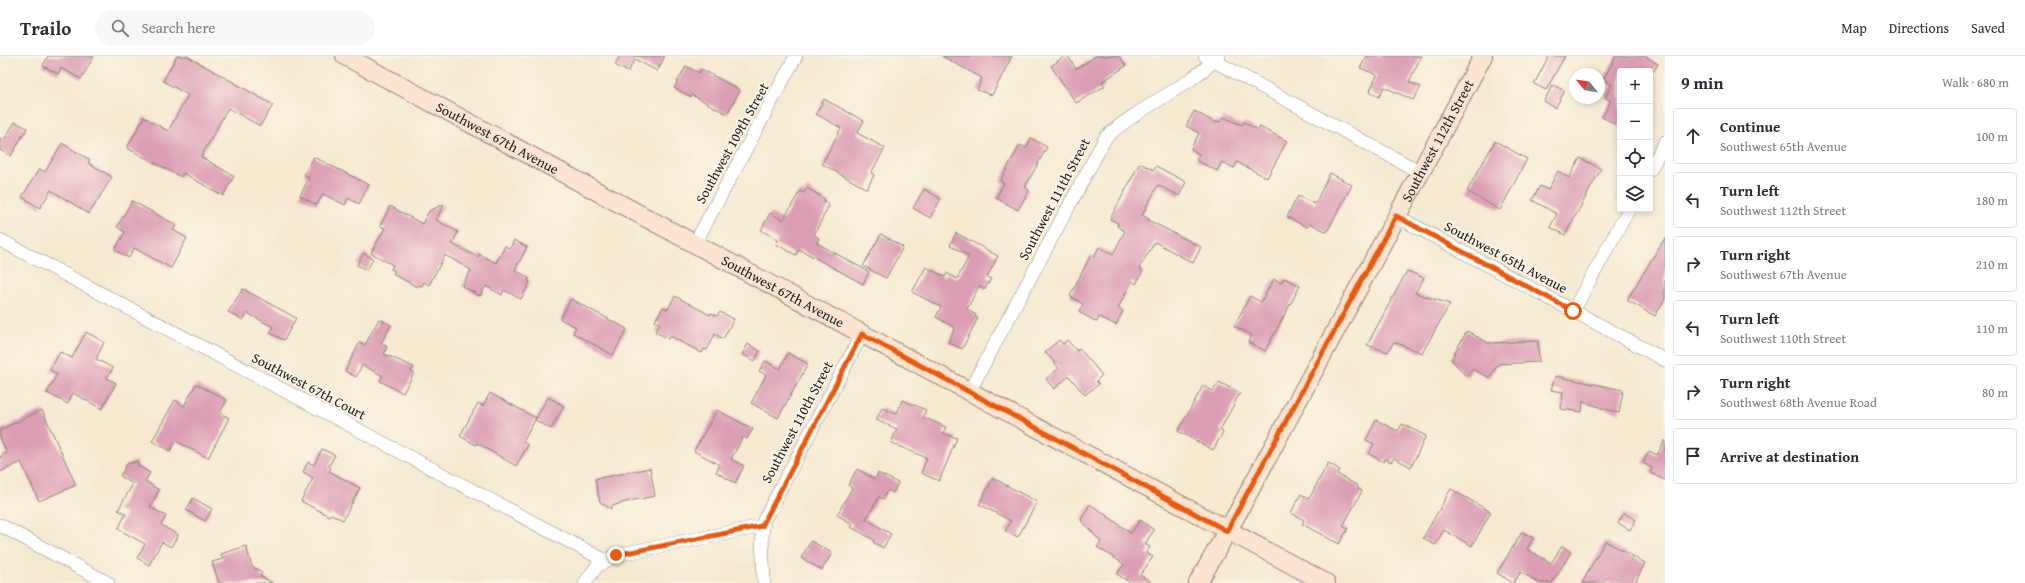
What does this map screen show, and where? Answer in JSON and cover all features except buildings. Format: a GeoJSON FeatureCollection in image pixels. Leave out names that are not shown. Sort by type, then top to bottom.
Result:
{"type":"FeatureCollection","features":[{"type":"Feature","properties":{"kind":"main road","name":"Southwest 67th Avenue"},"geometry":{"type":"LineString","coordinates":[[345,56],[1326,583]]}},
{"type":"Feature","properties":{"kind":"main road","name":"Southwest 112th Street"},"geometry":{"type":"LineString","coordinates":[[1198,583],[1483,56]]}},
{"type":"Feature","properties":{"kind":"street","name":"Southwest 109th Street"},"geometry":{"type":"LineString","coordinates":[[694,244],[796,56]]}},
{"type":"Feature","properties":{"kind":"street"},"geometry":{"type":"LineString","coordinates":[[1212,58],[1420,172]]}},
{"type":"Feature","properties":{"kind":"street","name":"Southwest 111th Street"},"geometry":{"type":"LineString","coordinates":[[969,392],[1100,145],[1106,137],[1128,119],[1202,71],[1212,58]]}},
{"type":"Feature","properties":{"kind":"street"},"geometry":{"type":"LineString","coordinates":[[1653,164],[1665,142]]}},
{"type":"Feature","properties":{"kind":"street"},"geometry":{"type":"LineString","coordinates":[[1573,311],[1627,212]]}},
{"type":"Feature","properties":{"kind":"street","name":"Southwest 65th Avenue"},"geometry":{"type":"LineString","coordinates":[[1396,216],[1665,360]]}},
{"type":"Feature","properties":{"kind":"street","name":"Southwest 67th Court"},"geometry":{"type":"LineString","coordinates":[[0,240],[604,560]]}},
{"type":"Feature","properties":{"kind":"street","name":"Southwest 110th Street"},"geometry":{"type":"LineString","coordinates":[[762,526],[862,334]]}},
{"type":"Feature","properties":{"kind":"street"},"geometry":{"type":"LineString","coordinates":[[0,525],[108,583]]}},
{"type":"Feature","properties":{"kind":"street"},"geometry":{"type":"LineString","coordinates":[[585,583],[597,566],[604,560],[628,552],[762,526],[764,583]]}},
{"type":"Feature","properties":{"kind":"route"},"geometry":{"type":"LineString","coordinates":[[616,555],[762,526],[771,506],[862,334],[1227,531],[1396,216],[1573,311]]}}]}
